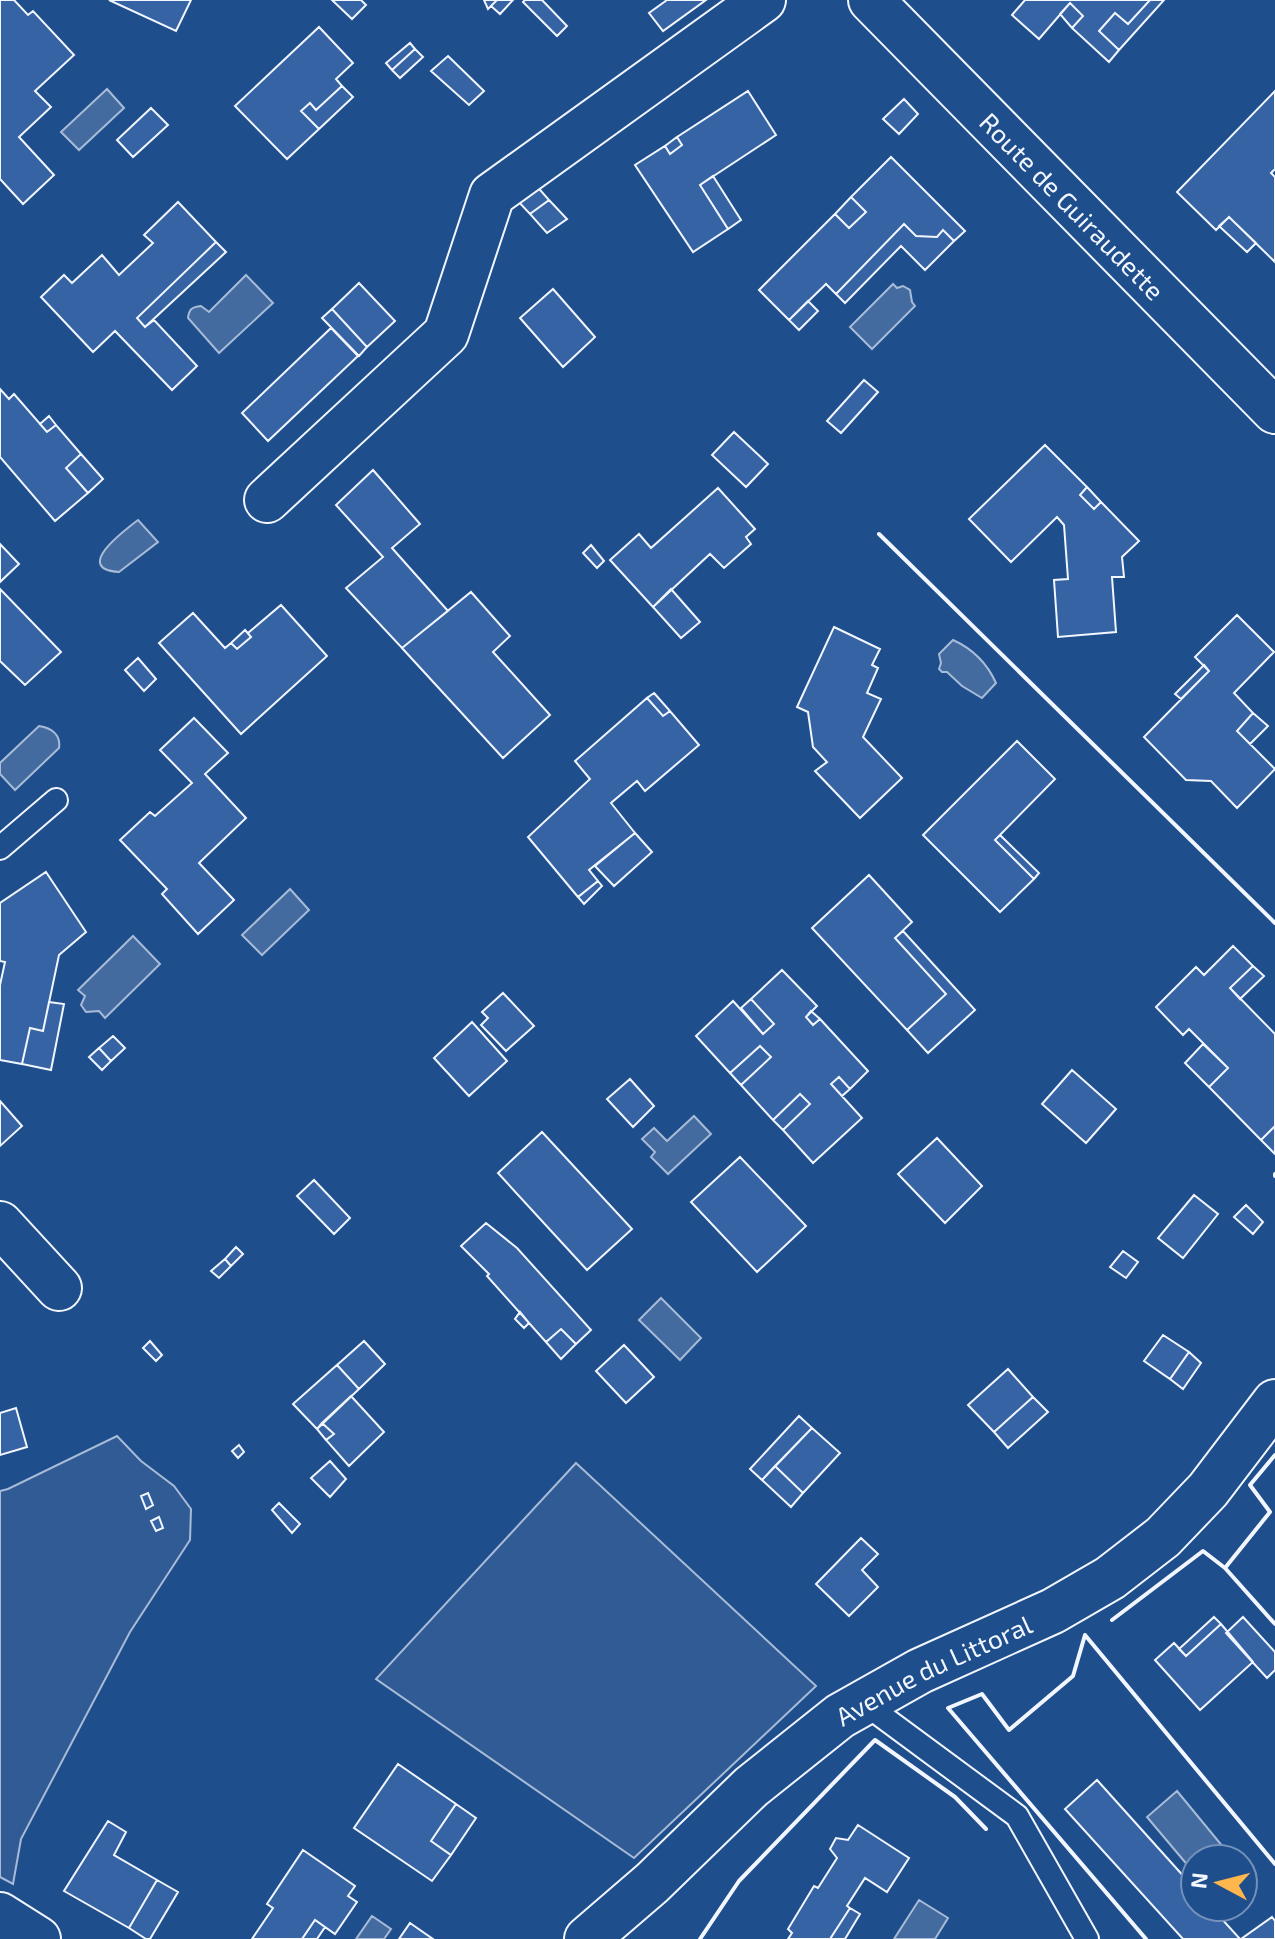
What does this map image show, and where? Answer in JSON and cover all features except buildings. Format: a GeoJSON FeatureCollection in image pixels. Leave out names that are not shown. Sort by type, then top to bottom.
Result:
{"type":"FeatureCollection","features":[{"type":"Feature","properties":{"kind":"street"},"geometry":{"type":"LineString","coordinates":[[267,500],[446,334],[492,195],[763,0]]}},
{"type":"Feature","properties":{"kind":"street","name":"Route de Guiraudette"},"geometry":{"type":"LineString","coordinates":[[871,0],[1275,411]]}},
{"type":"Feature","properties":{"kind":"street"},"geometry":{"type":"LineString","coordinates":[[0,1224],[59,1288]]}},
{"type":"Feature","properties":{"kind":"street","name":"Avenue du Littoral"},"geometry":{"type":"LineString","coordinates":[[587,1939],[652,1883],[738,1789],[840,1716],[920,1671],[1053,1611],[1110,1578],[1163,1537],[1208,1490],[1275,1402]]}},
{"type":"Feature","properties":{"kind":"street"},"geometry":{"type":"LineString","coordinates":[[0,1915],[38,1939]]}},
{"type":"Feature","properties":{"kind":"lane"},"geometry":{"type":"LineString","coordinates":[[0,848],[56,800]]}},
{"type":"Feature","properties":{"kind":"lane"},"geometry":{"type":"LineString","coordinates":[[864,1703],[1017,1816],[1087,1939]]}},
{"type":"Feature","properties":{"kind":"shaded area"},"geometry":{"type":"Polygon","coordinates":[[[107,89],[124,108],[79,150],[61,132],[107,89]]]}},
{"type":"Feature","properties":{"kind":"shaded area"},"geometry":{"type":"Polygon","coordinates":[[[246,275],[273,303],[219,353],[188,318],[189,312],[201,306],[209,312],[246,275]]]}},
{"type":"Feature","properties":{"kind":"shaded area"},"geometry":{"type":"Polygon","coordinates":[[[893,284],[897,288],[903,286],[910,290],[915,306],[872,349],[850,327],[893,284]]]}},
{"type":"Feature","properties":{"kind":"shaded area"},"geometry":{"type":"Polygon","coordinates":[[[138,520],[158,542],[119,572],[106,569],[100,564],[106,549],[138,520]]]}},
{"type":"Feature","properties":{"kind":"shaded area"},"geometry":{"type":"Polygon","coordinates":[[[953,640],[979,657],[996,683],[982,698],[939,669],[939,654],[953,640]]]}},
{"type":"Feature","properties":{"kind":"shaded area"},"geometry":{"type":"Polygon","coordinates":[[[39,726],[55,733],[59,748],[15,790],[0,774],[0,763],[39,726]]]}},
{"type":"Feature","properties":{"kind":"shaded area"},"geometry":{"type":"Polygon","coordinates":[[[290,889],[309,910],[262,955],[242,935],[290,889]]]}},
{"type":"Feature","properties":{"kind":"shaded area"},"geometry":{"type":"Polygon","coordinates":[[[133,936],[160,964],[105,1018],[99,1011],[86,1012],[81,1005],[85,996],[78,990],[133,936]]]}},
{"type":"Feature","properties":{"kind":"shaded area"},"geometry":{"type":"Polygon","coordinates":[[[694,1116],[711,1134],[668,1174],[651,1157],[655,1152],[642,1139],[654,1128],[667,1141],[694,1116]]]}},
{"type":"Feature","properties":{"kind":"shaded area"},"geometry":{"type":"Polygon","coordinates":[[[661,1298],[701,1338],[680,1360],[639,1320],[661,1298]]]}},
{"type":"Feature","properties":{"kind":"shaded area"},"geometry":{"type":"Polygon","coordinates":[[[117,1436],[141,1461],[174,1486],[191,1509],[190,1540],[130,1632],[21,1839],[13,1884],[0,1877],[0,1491],[117,1436]]]}},
{"type":"Feature","properties":{"kind":"shaded area"},"geometry":{"type":"Polygon","coordinates":[[[576,1463],[816,1686],[634,1858],[376,1679],[576,1463]]]}},
{"type":"Feature","properties":{"kind":"shaded area"},"geometry":{"type":"Polygon","coordinates":[[[1177,1791],[1220,1843],[1179,1843],[1179,1855],[1147,1817],[1177,1791]]]}},
{"type":"Feature","properties":{"kind":"shaded area"},"geometry":{"type":"Polygon","coordinates":[[[919,1900],[948,1918],[935,1939],[894,1939],[919,1900]]]}},
{"type":"Feature","properties":{"kind":"shaded area"},"geometry":{"type":"Polygon","coordinates":[[[372,1916],[391,1929],[384,1939],[356,1939],[372,1916]]]}},
{"type":"Feature","properties":{"kind":"wall"},"geometry":{"type":"LineString","coordinates":[[879,534],[1275,923]]}},
{"type":"Feature","properties":{"kind":"wall"},"geometry":{"type":"LineString","coordinates":[[1225,1568],[1270,1512],[1250,1485],[1275,1455]]}},
{"type":"Feature","properties":{"kind":"wall"},"geometry":{"type":"LineString","coordinates":[[1112,1620],[1203,1551],[1225,1568],[1275,1624]]}},
{"type":"Feature","properties":{"kind":"wall"},"geometry":{"type":"LineString","coordinates":[[1085,1635],[1073,1676],[1009,1730],[982,1694],[948,1708],[1146,1939]]}},
{"type":"Feature","properties":{"kind":"wall"},"geometry":{"type":"LineString","coordinates":[[1085,1635],[1275,1864]]}},
{"type":"Feature","properties":{"kind":"wall"},"geometry":{"type":"LineString","coordinates":[[700,1939],[739,1881],[875,1740],[955,1797],[986,1829]]}}]}
